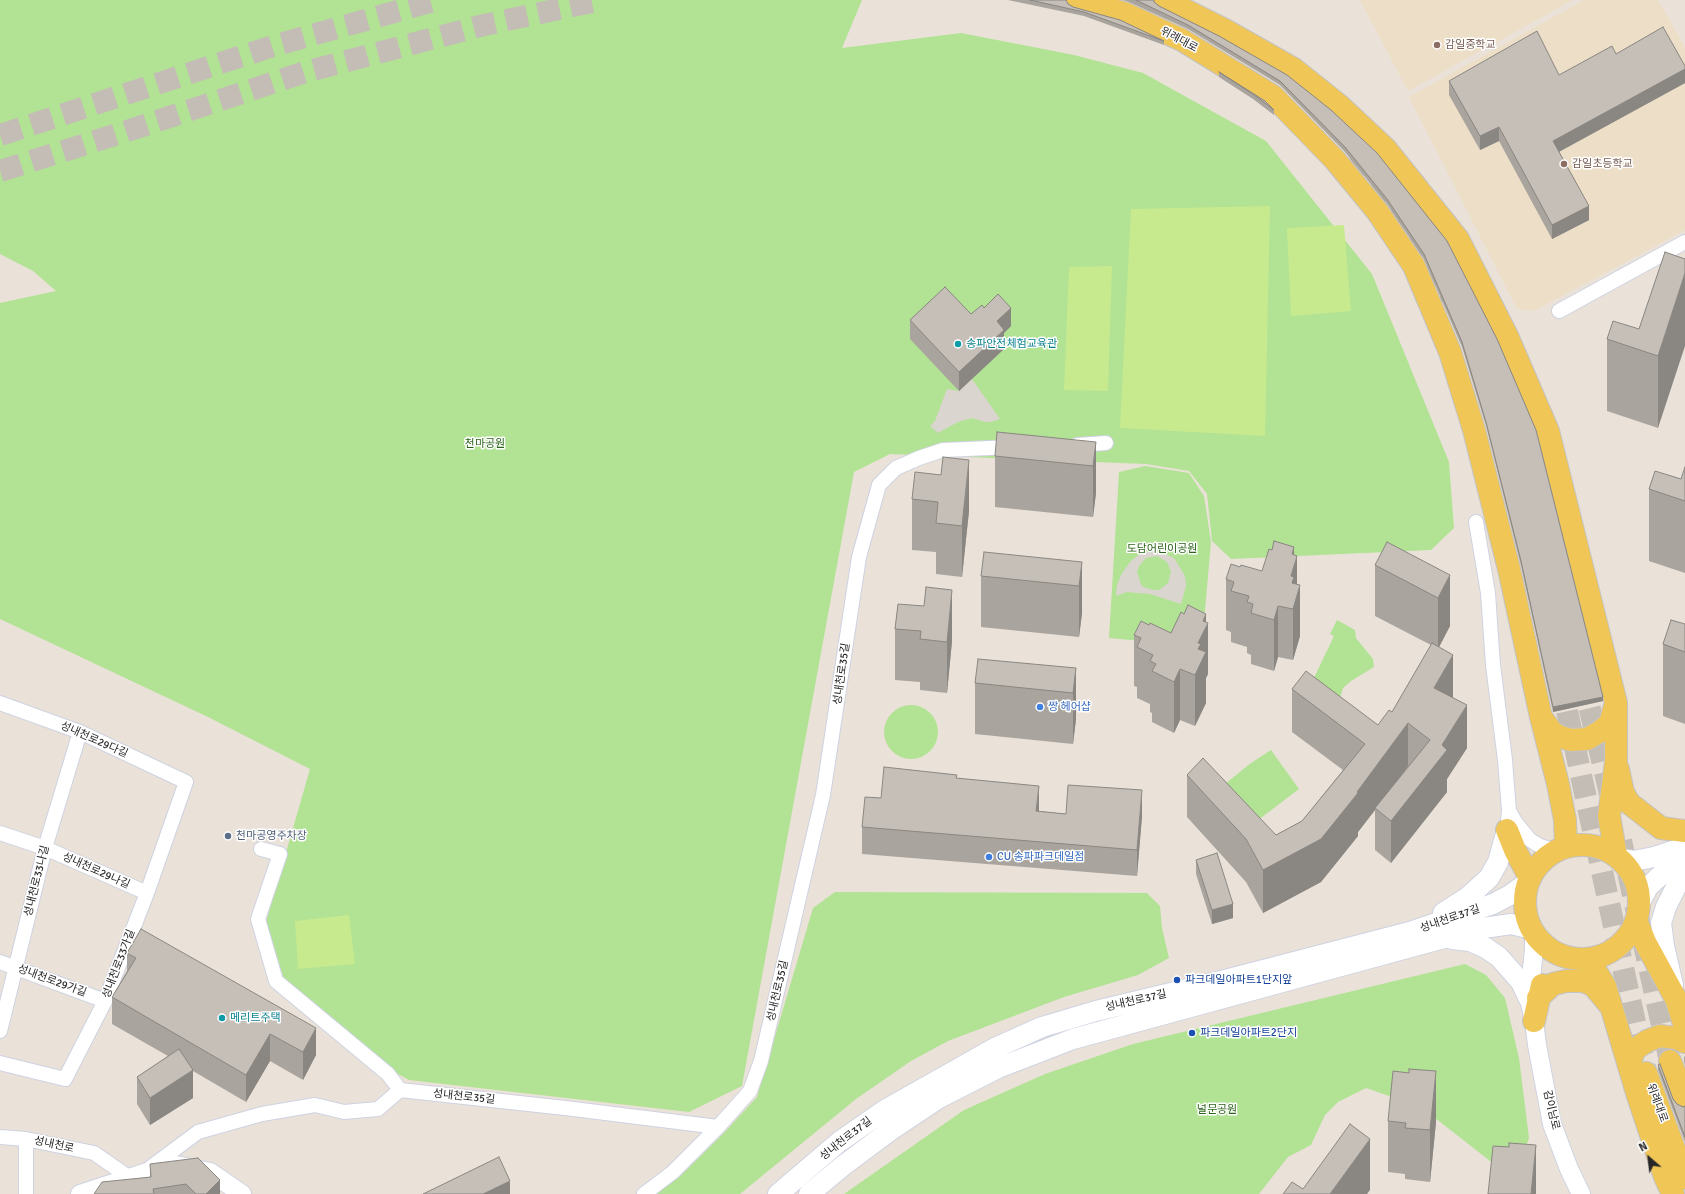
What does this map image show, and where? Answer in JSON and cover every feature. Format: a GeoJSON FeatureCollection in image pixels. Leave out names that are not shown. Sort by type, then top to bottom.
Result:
{"type":"FeatureCollection","features":[{"type":"Feature","properties":{"kind":"main road","name":"위례대로"},"geometry":{"type":"LineString","coordinates":[[1077,0],[1124,13],[1182,40],[1273,96],[1344,172],[1377,211],[1414,266],[1450,352],[1474,430],[1509,569],[1541,717],[1558,784],[1565,820],[1561,849]]}},
{"type":"Feature","properties":{"kind":"main road"},"geometry":{"type":"LineString","coordinates":[[1165,0],[1225,30],[1294,69],[1339,105],[1386,149],[1458,239],[1508,338],[1548,431],[1616,703],[1616,761],[1610,816],[1618,858]]}},
{"type":"Feature","properties":{"kind":"main road"},"geometry":{"type":"LineString","coordinates":[[1541,717],[1552,732],[1558,736],[1571,740],[1587,739],[1601,731],[1610,723],[1616,703]]}},
{"type":"Feature","properties":{"kind":"main road"},"geometry":{"type":"LineString","coordinates":[[1616,761],[1623,792],[1629,803],[1661,828],[1685,831]]}},
{"type":"Feature","properties":{"kind":"main road"},"geometry":{"type":"LineString","coordinates":[[1508,820],[1514,850],[1529,880]]}},
{"type":"Feature","properties":{"kind":"main road"},"geometry":{"type":"LineString","coordinates":[[1410,932],[1468,897],[1489,878],[1498,862],[1508,820]]}},
{"type":"Feature","properties":{"kind":"main road"},"geometry":{"type":"LineString","coordinates":[[1617,1024],[1605,986],[1592,965],[1554,952],[1543,943],[1533,931],[1525,906],[1529,880],[1541,862],[1561,849],[1589,845],[1603,849],[1618,858],[1629,870],[1636,882],[1639,896],[1637,915],[1645,942],[1676,999]]}},
{"type":"Feature","properties":{"kind":"main road"},"geometry":{"type":"LineString","coordinates":[[1618,858],[1634,861],[1641,860],[1685,847]]}},
{"type":"Feature","properties":{"kind":"main road"},"geometry":{"type":"LineString","coordinates":[[1534,1021],[1534,999],[1547,974],[1560,963],[1602,955],[1613,950],[1627,936],[1637,915],[1640,902],[1648,887],[1662,874],[1685,859]]}},
{"type":"Feature","properties":{"kind":"main road"},"geometry":{"type":"LineString","coordinates":[[1685,877],[1677,885],[1666,907],[1661,923],[1664,946],[1676,999],[1685,1026]]}},
{"type":"Feature","properties":{"kind":"main road","name":"성내천로37길"},"geometry":{"type":"LineString","coordinates":[[809,1194],[844,1165],[891,1130],[939,1098],[998,1068],[1073,1038],[1212,992],[1410,932],[1493,904],[1510,895],[1529,880]]}},
{"type":"Feature","properties":{"kind":"main road","name":"성내천로37길"},"geometry":{"type":"LineString","coordinates":[[778,1194],[839,1142],[885,1110],[995,1048],[1068,1018],[1212,992],[1444,939],[1477,929],[1502,924],[1520,925],[1533,931]]}},
{"type":"Feature","properties":{"kind":"main road"},"geometry":{"type":"LineString","coordinates":[[1444,939],[1470,941],[1486,948],[1499,957],[1522,982],[1534,999]]}},
{"type":"Feature","properties":{"kind":"main road"},"geometry":{"type":"LineString","coordinates":[[1534,999],[1553,984],[1566,981],[1583,981],[1593,985],[1605,998],[1638,1070]]}},
{"type":"Feature","properties":{"kind":"main road"},"geometry":{"type":"LineString","coordinates":[[1673,1194],[1660,1162],[1634,1050],[1647,1041],[1660,1036],[1676,1038],[1685,1042]]}},
{"type":"Feature","properties":{"kind":"main road"},"geometry":{"type":"LineString","coordinates":[[1670,1060],[1685,1099]]}},
{"type":"Feature","properties":{"kind":"main road","name":"위례대로"},"geometry":{"type":"LineString","coordinates":[[1638,1070],[1685,1178]]}},
{"type":"Feature","properties":{"kind":"street"},"geometry":{"type":"LineString","coordinates":[[1559,311],[1685,242]]}},
{"type":"Feature","properties":{"kind":"street"},"geometry":{"type":"LineString","coordinates":[[1061,445],[1106,443]]}},
{"type":"Feature","properties":{"kind":"street","name":"성내천로35길"},"geometry":{"type":"LineString","coordinates":[[400,1090],[718,1127],[750,1091],[761,1061],[824,795],[859,557],[879,485],[896,468],[943,450],[1030,446]]}},
{"type":"Feature","properties":{"kind":"street"},"geometry":{"type":"LineString","coordinates":[[1476,522],[1488,593],[1492,665],[1505,760],[1508,820],[1516,823],[1530,840],[1540,846],[1561,849]]}},
{"type":"Feature","properties":{"kind":"street","name":"성내천로29다길"},"geometry":{"type":"LineString","coordinates":[[0,703],[80,732],[186,782]]}},
{"type":"Feature","properties":{"kind":"street","name":"성내천로33나길"},"geometry":{"type":"LineString","coordinates":[[0,1031],[45,848],[80,732]]}},
{"type":"Feature","properties":{"kind":"street","name":"성내천로33가길"},"geometry":{"type":"LineString","coordinates":[[0,1063],[65,1079],[105,1000],[147,893],[186,782]]}},
{"type":"Feature","properties":{"kind":"street","name":"성내천로29나길"},"geometry":{"type":"LineString","coordinates":[[0,833],[45,848],[147,893]]}},
{"type":"Feature","properties":{"kind":"street"},"geometry":{"type":"LineString","coordinates":[[137,1175],[198,1132],[262,1114],[315,1105],[344,1112],[378,1109],[400,1090],[388,1074],[276,981],[258,919],[280,854],[261,848]]}},
{"type":"Feature","properties":{"kind":"street"},"geometry":{"type":"LineString","coordinates":[[1533,931],[1534,999]]}},
{"type":"Feature","properties":{"kind":"street","name":"성내천로29가길"},"geometry":{"type":"LineString","coordinates":[[0,962],[105,1000]]}},
{"type":"Feature","properties":{"kind":"street","name":"감이남로"},"geometry":{"type":"LineString","coordinates":[[1534,1021],[1537,1046],[1552,1124],[1569,1169],[1582,1194]]}},
{"type":"Feature","properties":{"kind":"street"},"geometry":{"type":"LineString","coordinates":[[644,1194],[673,1172],[718,1127]]}},
{"type":"Feature","properties":{"kind":"street"},"geometry":{"type":"LineString","coordinates":[[0,1137],[26,1139]]}},
{"type":"Feature","properties":{"kind":"street","name":"성내천로"},"geometry":{"type":"LineString","coordinates":[[26,1194],[26,1139],[94,1153],[137,1175]]}},
{"type":"Feature","properties":{"kind":"street"},"geometry":{"type":"LineString","coordinates":[[80,1194],[171,1164],[210,1172],[242,1194]]}},
{"type":"Feature","properties":{"kind":"shaded area","name":"감일중학교"},"geometry":{"type":"Polygon","coordinates":[[[1360,0],[1573,0],[1408,91],[1360,0]]]}},
{"type":"Feature","properties":{"kind":"shaded area","name":"감일초등학교"},"geometry":{"type":"Polygon","coordinates":[[[1584,0],[1658,0],[1685,47],[1685,230],[1534,311],[1517,309],[1409,97],[1584,0]]]}},
{"type":"Feature","properties":{"kind":"shaded area"},"geometry":{"type":"Polygon","coordinates":[[[972,379],[1000,419],[985,422],[972,418],[958,422],[938,433],[930,426],[935,421],[947,389],[959,391],[972,379]]]}},
{"type":"Feature","properties":{"kind":"shaded area"},"geometry":{"type":"Polygon","coordinates":[[[1156,550],[1174,558],[1185,576],[1186,586],[1181,604],[1150,594],[1127,592],[1116,596],[1117,585],[1122,573],[1131,561],[1141,553],[1156,550]],[[1157,556],[1146,558],[1139,566],[1137,572],[1143,587],[1159,590],[1168,583],[1171,572],[1167,562],[1157,556]]]}},
{"type":"Feature","properties":{"kind":"green space","name":"천마공원"},"geometry":{"type":"Polygon","coordinates":[[[0,0],[862,0],[842,48],[961,33],[1074,55],[1143,73],[1266,141],[1372,274],[1449,462],[1454,528],[1431,550],[1231,559],[1212,541],[1207,494],[1189,471],[1146,464],[890,454],[854,472],[742,1086],[689,1112],[409,1080],[380,1064],[284,979],[266,922],[310,769],[208,717],[0,619],[0,303],[56,291],[33,271],[0,254],[0,0]]]}},
{"type":"Feature","properties":{"kind":"green space"},"geometry":{"type":"Polygon","coordinates":[[[1270,206],[1265,436],[1120,428],[1131,209],[1270,206]]]}},
{"type":"Feature","properties":{"kind":"green space"},"geometry":{"type":"Polygon","coordinates":[[[1344,225],[1351,311],[1291,316],[1287,228],[1344,225]]]}},
{"type":"Feature","properties":{"kind":"green space"},"geometry":{"type":"Polygon","coordinates":[[[1112,266],[1108,391],[1064,390],[1069,267],[1112,266]]]}},
{"type":"Feature","properties":{"kind":"green space","name":"도담어린이공원"},"geometry":{"type":"Polygon","coordinates":[[[1145,466],[1189,473],[1204,496],[1211,542],[1204,622],[1184,645],[1109,638],[1119,472],[1145,466]]]}},
{"type":"Feature","properties":{"kind":"green space"},"geometry":{"type":"Polygon","coordinates":[[[1337,620],[1355,630],[1356,638],[1373,659],[1374,667],[1351,681],[1343,688],[1338,705],[1310,686],[1334,636],[1330,634],[1337,620]]]}},
{"type":"Feature","properties":{"kind":"green space"},"geometry":{"type":"Polygon","coordinates":[[[911,705],[921,707],[930,713],[936,722],[938,732],[936,742],[930,751],[921,757],[911,759],[901,757],[892,751],[886,742],[884,732],[886,722],[892,713],[901,707],[911,705]]]}},
{"type":"Feature","properties":{"kind":"green space"},"geometry":{"type":"Polygon","coordinates":[[[1271,750],[1299,789],[1253,824],[1220,788],[1251,763],[1271,750]]]}},
{"type":"Feature","properties":{"kind":"green space"},"geometry":{"type":"Polygon","coordinates":[[[835,892],[1147,893],[1160,906],[1162,928],[1169,958],[1138,975],[1064,997],[948,1041],[911,1061],[856,1099],[740,1194],[655,1194],[679,1177],[723,1134],[757,1097],[813,908],[835,892]]]}},
{"type":"Feature","properties":{"kind":"green space"},"geometry":{"type":"Polygon","coordinates":[[[349,915],[355,964],[298,969],[295,921],[349,915]]]}},
{"type":"Feature","properties":{"kind":"green space","name":"널문공원"},"geometry":{"type":"Polygon","coordinates":[[[1465,964],[1486,975],[1505,998],[1519,1058],[1529,1138],[1525,1149],[1499,1163],[1490,1161],[1421,1107],[1366,1088],[1338,1102],[1325,1115],[1311,1145],[1288,1157],[1259,1194],[844,1194],[964,1110],[1045,1074],[1133,1044],[1465,964]]]}},
{"type":"Feature","properties":{"kind":"building"},"geometry":{"type":"Polygon","coordinates":[[[1030,0],[1066,0],[1068,4],[1073,7],[1120,20],[1164,41],[1084,12],[1030,0]]]}},
{"type":"Feature","properties":{"kind":"building"},"geometry":{"type":"Polygon","coordinates":[[[1136,0],[1154,0],[1154,2],[1159,6],[1219,36],[1287,75],[1331,110],[1377,153],[1447,241],[1497,339],[1536,430],[1603,697],[1553,707],[1521,561],[1486,422],[1462,342],[1424,254],[1387,199],[1345,147],[1280,81],[1188,25],[1136,0]]]}},
{"type":"Feature","properties":{"kind":"building","name":"감일초등학교"},"geometry":{"type":"Polygon","coordinates":[[[1663,27],[1685,66],[1685,69],[1553,141],[1589,206],[1552,225],[1499,127],[1480,136],[1449,81],[1537,31],[1559,75],[1612,46],[1616,54],[1663,27]]]}},
{"type":"Feature","properties":{"kind":"building"},"geometry":{"type":"Polygon","coordinates":[[[1219,72],[1265,101],[1274,110],[1253,94],[1219,72]]]}},
{"type":"Feature","properties":{"kind":"building"},"geometry":{"type":"Polygon","coordinates":[[[1665,252],[1685,259],[1685,273],[1658,356],[1607,339],[1613,321],[1639,329],[1665,252]]]}},
{"type":"Feature","properties":{"kind":"building"},"geometry":{"type":"Polygon","coordinates":[[[945,287],[971,314],[982,305],[984,308],[998,294],[1011,308],[997,321],[1004,330],[959,372],[910,320],[945,287]]]}},
{"type":"Feature","properties":{"kind":"building"},"geometry":{"type":"Polygon","coordinates":[[[997,432],[1096,442],[1093,466],[995,456],[997,432]]]}},
{"type":"Feature","properties":{"kind":"building"},"geometry":{"type":"Polygon","coordinates":[[[943,457],[969,460],[962,526],[936,523],[938,502],[912,499],[915,472],[941,475],[943,457]]]}},
{"type":"Feature","properties":{"kind":"building"},"geometry":{"type":"Polygon","coordinates":[[[1685,467],[1685,501],[1649,489],[1655,471],[1681,479],[1685,467]]]}},
{"type":"Feature","properties":{"kind":"building"},"geometry":{"type":"Polygon","coordinates":[[[1274,541],[1294,547],[1292,554],[1297,556],[1291,576],[1294,577],[1292,583],[1300,585],[1293,609],[1278,606],[1274,620],[1251,613],[1253,604],[1247,602],[1249,596],[1231,591],[1234,582],[1226,579],[1231,564],[1240,567],[1241,565],[1262,571],[1269,549],[1272,550],[1274,541]]]}},
{"type":"Feature","properties":{"kind":"building"},"geometry":{"type":"Polygon","coordinates":[[[1387,542],[1450,575],[1438,598],[1375,565],[1387,542]]]}},
{"type":"Feature","properties":{"kind":"building"},"geometry":{"type":"Polygon","coordinates":[[[984,552],[1082,562],[1079,586],[981,576],[984,552]]]}},
{"type":"Feature","properties":{"kind":"building"},"geometry":{"type":"Polygon","coordinates":[[[926,587],[952,590],[947,642],[920,639],[921,631],[895,629],[898,604],[924,606],[926,587]]]}},
{"type":"Feature","properties":{"kind":"building"},"geometry":{"type":"Polygon","coordinates":[[[1188,605],[1206,614],[1203,621],[1208,623],[1198,643],[1201,644],[1198,649],[1206,652],[1195,675],[1180,669],[1174,682],[1152,671],[1156,664],[1150,661],[1153,655],[1137,647],[1141,638],[1134,635],[1141,621],[1149,625],[1150,623],[1171,633],[1181,612],[1184,614],[1188,605]]]}},
{"type":"Feature","properties":{"kind":"building"},"geometry":{"type":"Polygon","coordinates":[[[1671,620],[1685,624],[1685,652],[1663,644],[1671,620]]]}},
{"type":"Feature","properties":{"kind":"building"},"geometry":{"type":"Polygon","coordinates":[[[1432,643],[1453,655],[1434,688],[1467,705],[1442,745],[1447,750],[1391,821],[1375,808],[1430,740],[1408,723],[1357,792],[1358,793],[1321,839],[1263,870],[1246,839],[1187,775],[1203,758],[1276,835],[1302,821],[1365,744],[1292,689],[1306,671],[1378,725],[1389,710],[1392,712],[1432,643]]]}},
{"type":"Feature","properties":{"kind":"building"},"geometry":{"type":"Polygon","coordinates":[[[978,659],[1076,668],[1073,693],[975,683],[978,659]]]}},
{"type":"Feature","properties":{"kind":"building"},"geometry":{"type":"Polygon","coordinates":[[[884,767],[957,775],[956,778],[1039,786],[1036,811],[1066,814],[1068,785],[1142,790],[1137,850],[862,827],[865,797],[881,798],[884,767]]]}},
{"type":"Feature","properties":{"kind":"building"},"geometry":{"type":"Polygon","coordinates":[[[1217,853],[1233,904],[1212,910],[1196,860],[1217,853]]]}},
{"type":"Feature","properties":{"kind":"building"},"geometry":{"type":"Polygon","coordinates":[[[141,929],[316,1028],[303,1052],[270,1034],[246,1075],[112,997],[136,958],[127,953],[141,929]]]}},
{"type":"Feature","properties":{"kind":"building"},"geometry":{"type":"Polygon","coordinates":[[[179,1049],[193,1070],[150,1098],[137,1077],[179,1049]]]}},
{"type":"Feature","properties":{"kind":"building"},"geometry":{"type":"Polygon","coordinates":[[[1660,1064],[1673,1099],[1677,1104],[1683,1107],[1685,1106],[1685,1137],[1658,1065],[1660,1064]]]}},
{"type":"Feature","properties":{"kind":"building"},"geometry":{"type":"Polygon","coordinates":[[[1409,1069],[1436,1071],[1430,1130],[1405,1128],[1406,1123],[1388,1121],[1393,1071],[1409,1073],[1409,1069]]]}},
{"type":"Feature","properties":{"kind":"building"},"geometry":{"type":"Polygon","coordinates":[[[1350,1124],[1370,1139],[1330,1194],[1283,1194],[1292,1182],[1303,1189],[1350,1124]]]}},
{"type":"Feature","properties":{"kind":"building"},"geometry":{"type":"Polygon","coordinates":[[[1509,1143],[1536,1145],[1531,1194],[1488,1194],[1493,1146],[1509,1147],[1509,1143]]]}},
{"type":"Feature","properties":{"kind":"building"},"geometry":{"type":"Polygon","coordinates":[[[499,1157],[510,1181],[483,1194],[423,1194],[499,1157]]]}},
{"type":"Feature","properties":{"kind":"building"},"geometry":{"type":"Polygon","coordinates":[[[198,1158],[220,1180],[206,1194],[196,1194],[186,1184],[153,1189],[154,1194],[94,1194],[102,1182],[151,1177],[150,1164],[198,1158]]]}},
{"type":"Feature","properties":{"kind":"tunnel"},"geometry":{"type":"LineString","coordinates":[[0,135],[273,46],[437,0]]}},
{"type":"Feature","properties":{"kind":"tunnel"},"geometry":{"type":"LineString","coordinates":[[0,171],[121,133],[305,72],[484,25],[601,0]]}},
{"type":"Feature","properties":{"kind":"tunnel"},"geometry":{"type":"LineString","coordinates":[[1347,162],[1381,196],[1421,255],[1445,301]]}},
{"type":"Feature","properties":{"kind":"tunnel"},"geometry":{"type":"LineString","coordinates":[[1582,676],[1611,798]]}},
{"type":"Feature","properties":{"kind":"tunnel"},"geometry":{"type":"LineString","coordinates":[[1560,679],[1646,1073]]}},
{"type":"Feature","properties":{"kind":"tunnel"},"geometry":{"type":"LineString","coordinates":[[1621,841],[1670,1061]]}},
{"type":"Feature","properties":{"kind":"place","name":"감일중학교"},"geometry":{"type":"Point","coordinates":[1437,45]}},
{"type":"Feature","properties":{"kind":"place","name":"감일초등학교"},"geometry":{"type":"Point","coordinates":[1564,164]}},
{"type":"Feature","properties":{"kind":"place","name":"송파안전체험교육관"},"geometry":{"type":"Point","coordinates":[958,344]}},
{"type":"Feature","properties":{"kind":"place","name":"짱 헤어샵"},"geometry":{"type":"Point","coordinates":[1040,707]}},
{"type":"Feature","properties":{"kind":"place","name":"천마공영주차장"},"geometry":{"type":"Point","coordinates":[228,836]}},
{"type":"Feature","properties":{"kind":"place","name":"CU 송파파크데일점"},"geometry":{"type":"Point","coordinates":[989,857]}},
{"type":"Feature","properties":{"kind":"place","name":"파크데일아파트1단지앞"},"geometry":{"type":"Point","coordinates":[1177,980]}},
{"type":"Feature","properties":{"kind":"place","name":"메리트주택"},"geometry":{"type":"Point","coordinates":[222,1018]}},
{"type":"Feature","properties":{"kind":"place","name":"파크데일아파트2단지"},"geometry":{"type":"Point","coordinates":[1192,1033]}}]}
